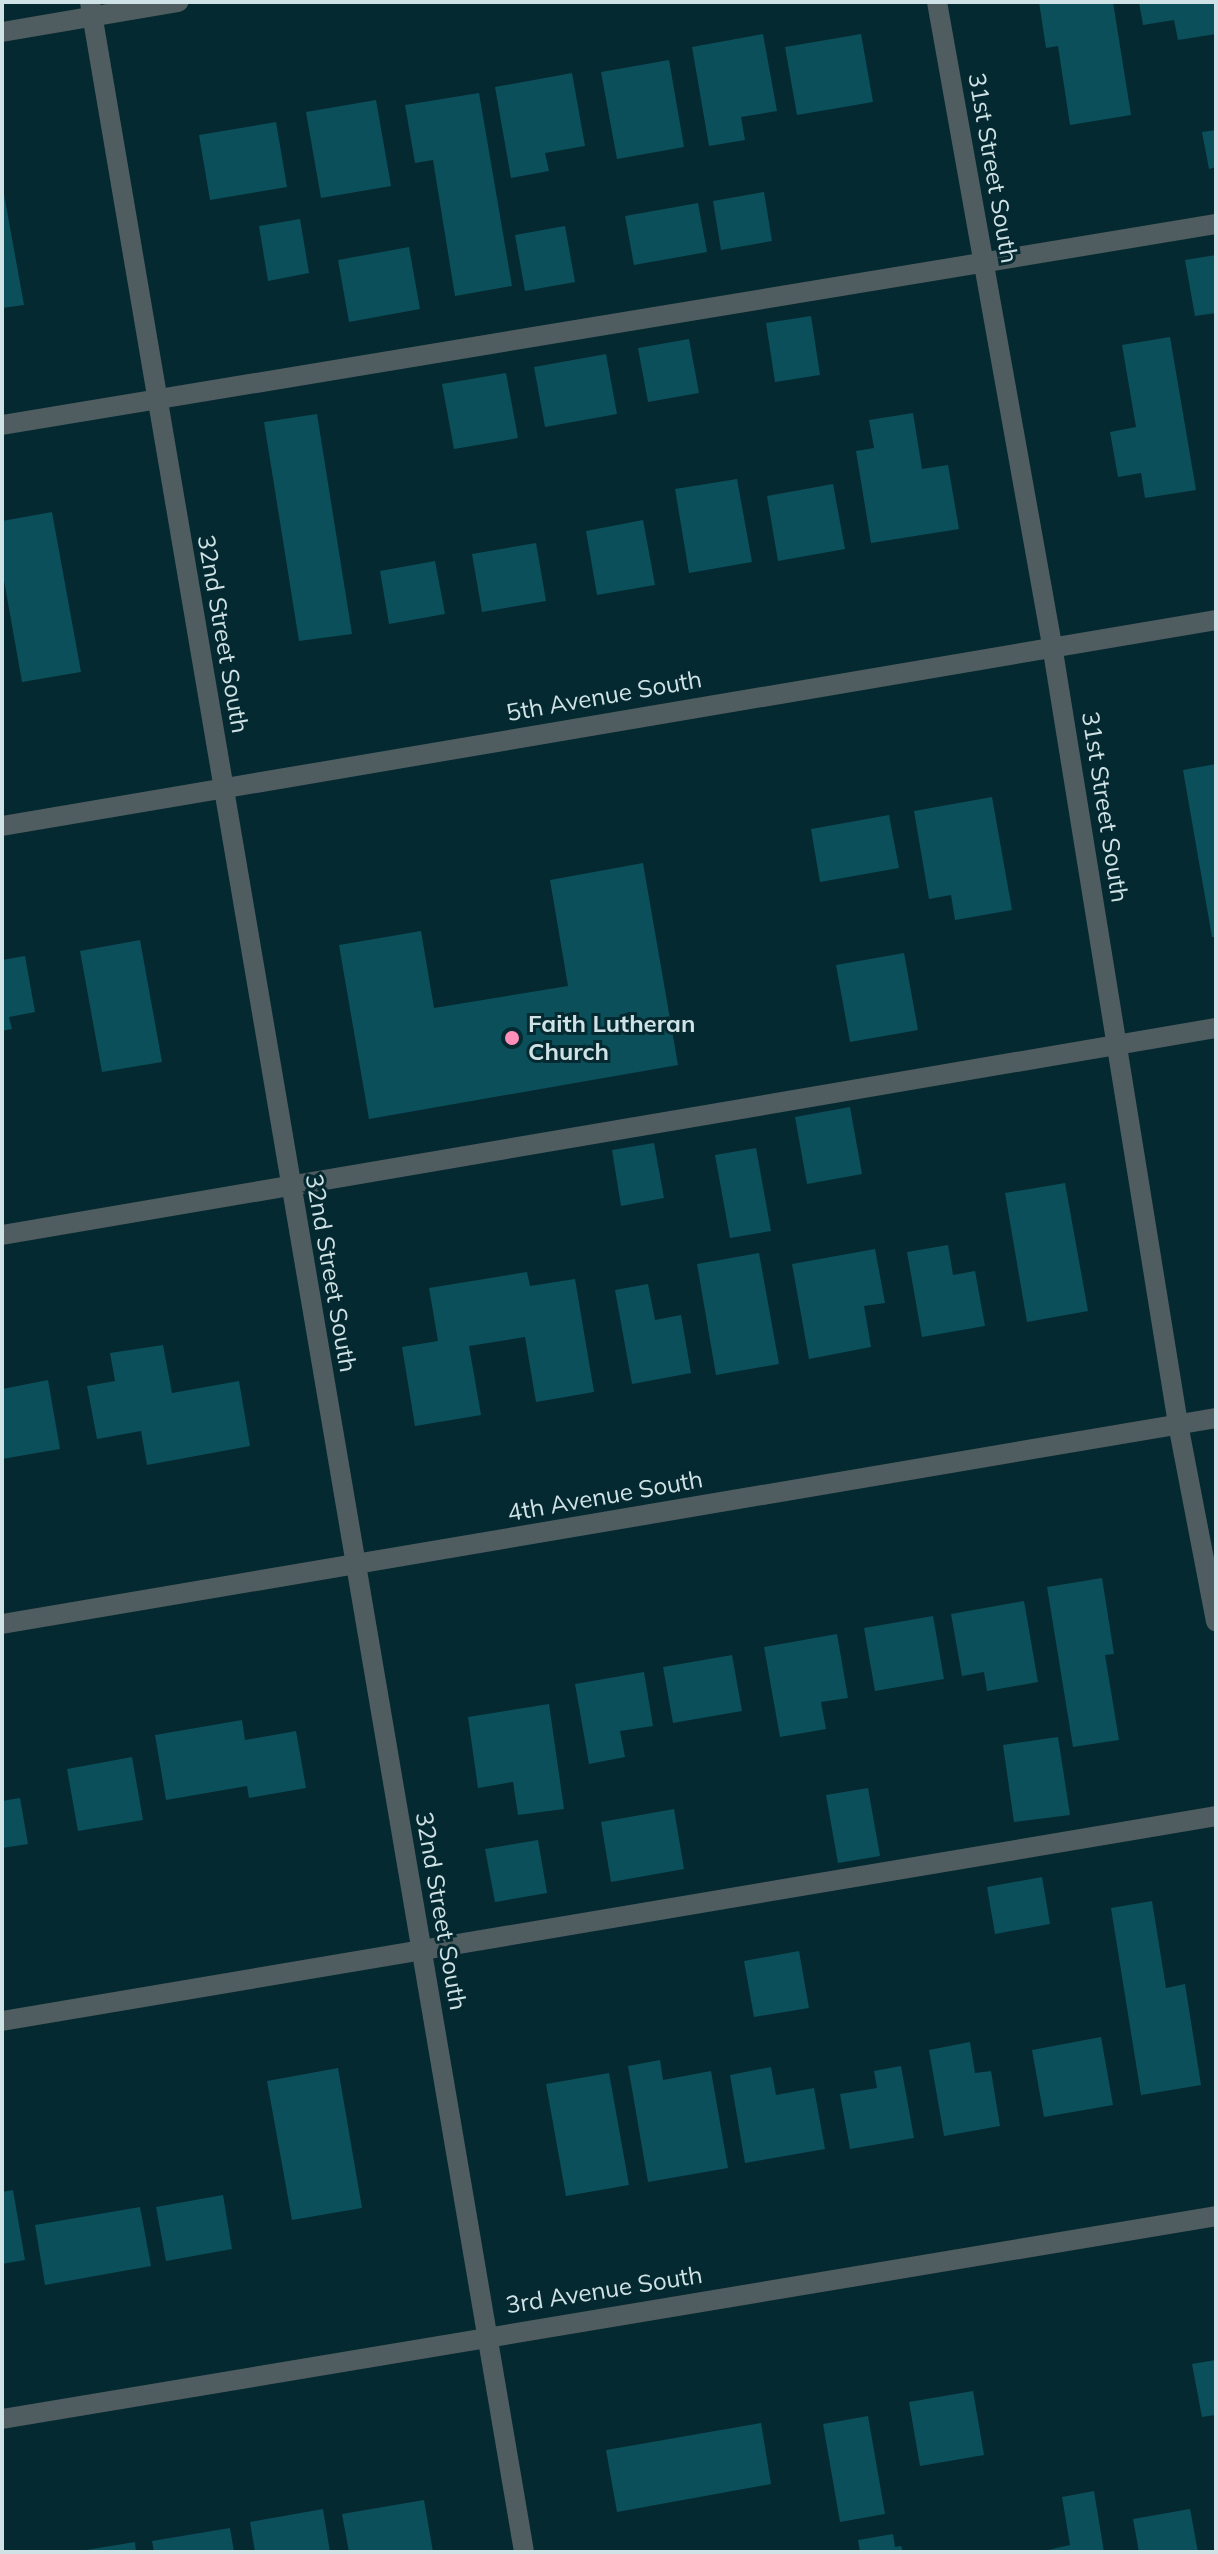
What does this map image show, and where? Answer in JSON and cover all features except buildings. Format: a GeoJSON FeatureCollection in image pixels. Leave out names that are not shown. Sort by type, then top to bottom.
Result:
{"type":"FeatureCollection","features":[{"type":"Feature","properties":{"kind":"street"},"geometry":{"type":"LineString","coordinates":[[2,32],[91,9],[178,2]]}},
{"type":"Feature","properties":{"kind":"street","name":"31st Street South"},"geometry":{"type":"LineString","coordinates":[[937,2],[1052,645],[1178,1424],[1216,1621]]}},
{"type":"Feature","properties":{"kind":"street","name":"32nd Street South"},"geometry":{"type":"LineString","coordinates":[[91,9],[524,2552]]}},
{"type":"Feature","properties":{"kind":"street"},"geometry":{"type":"LineString","coordinates":[[2,425],[1216,224]]}},
{"type":"Feature","properties":{"kind":"street","name":"5th Avenue South"},"geometry":{"type":"LineString","coordinates":[[2,826],[1052,645],[1216,620]]}},
{"type":"Feature","properties":{"kind":"street"},"geometry":{"type":"LineString","coordinates":[[2,1235],[1216,1028]]}},
{"type":"Feature","properties":{"kind":"street","name":"4th Avenue South"},"geometry":{"type":"LineString","coordinates":[[2,1624],[1216,1418]]}},
{"type":"Feature","properties":{"kind":"street"},"geometry":{"type":"LineString","coordinates":[[2,2021],[1216,1816]]}},
{"type":"Feature","properties":{"kind":"street","name":"3rd Avenue South"},"geometry":{"type":"LineString","coordinates":[[2,2419],[489,2335],[1216,2216]]}},
{"type":"Feature","properties":{"kind":"place","name":"Faith Lutheran Church"},"geometry":{"type":"Point","coordinates":[512,1038]}}]}
